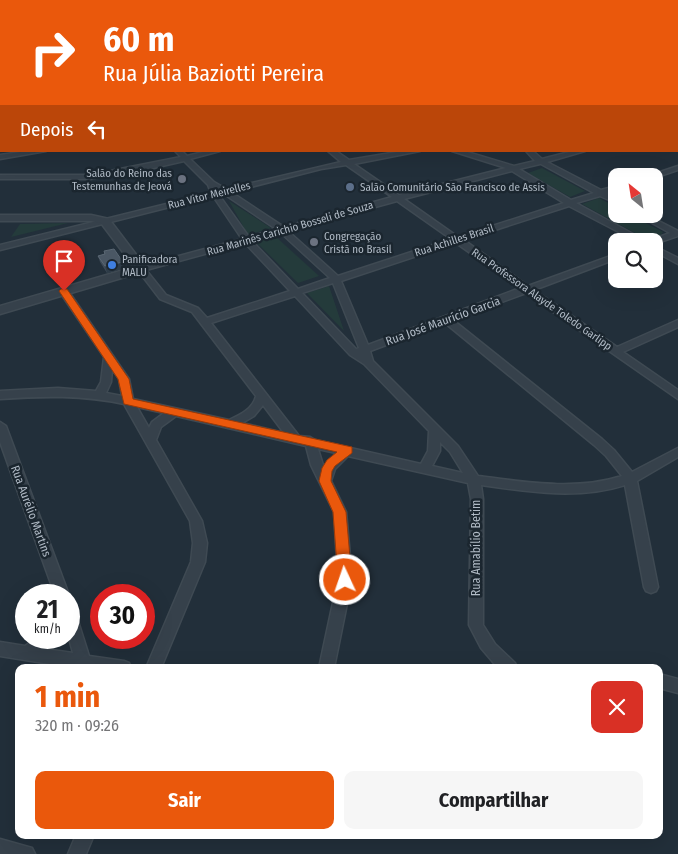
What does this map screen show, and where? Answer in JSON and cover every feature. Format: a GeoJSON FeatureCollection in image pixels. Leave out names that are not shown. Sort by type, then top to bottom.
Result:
{"type":"FeatureCollection","features":[{"type":"Feature","properties":{"kind":"street"},"geometry":{"type":"LineString","coordinates":[[3,159],[37,152]]}},
{"type":"Feature","properties":{"kind":"street"},"geometry":{"type":"LineString","coordinates":[[179,152],[211,184],[225,191],[281,229],[336,279],[365,350],[368,362]]}},
{"type":"Feature","properties":{"kind":"street"},"geometry":{"type":"LineString","coordinates":[[0,177],[90,176],[186,159],[213,152]]}},
{"type":"Feature","properties":{"kind":"street","name":"Rua Professora Alayde Toledo Garlipp"},"geometry":{"type":"LineString","coordinates":[[332,152],[678,395]]}},
{"type":"Feature","properties":{"kind":"street","name":"Rua Vitor Meirelles"},"geometry":{"type":"LineString","coordinates":[[0,218],[74,224],[105,221],[346,162],[411,152]]}},
{"type":"Feature","properties":{"kind":"street"},"geometry":{"type":"LineString","coordinates":[[459,152],[491,160],[516,170],[568,202],[627,233]]}},
{"type":"Feature","properties":{"kind":"street"},"geometry":{"type":"LineString","coordinates":[[530,152],[533,157],[542,163],[608,197]]}},
{"type":"Feature","properties":{"kind":"street","name":"Rua Marinês Carichio Bosseli de Souza"},"geometry":{"type":"LineString","coordinates":[[0,310],[281,229],[398,198],[516,170],[579,152]]}},
{"type":"Feature","properties":{"kind":"street"},"geometry":{"type":"LineString","coordinates":[[663,173],[678,168]]}},
{"type":"Feature","properties":{"kind":"street","name":"Rua Amabílio Betim"},"geometry":{"type":"LineString","coordinates":[[211,184],[215,194],[247,240],[354,353],[368,362],[454,449],[474,480],[477,499],[476,624],[484,641],[498,659],[505,664]]}},
{"type":"Feature","properties":{"kind":"street","name":"Rua Achilles Brasil"},"geometry":{"type":"LineString","coordinates":[[206,322],[568,202],[608,190]]}},
{"type":"Feature","properties":{"kind":"street"},"geometry":{"type":"LineString","coordinates":[[105,221],[163,297],[195,310],[206,322],[294,438]]}},
{"type":"Feature","properties":{"kind":"street"},"geometry":{"type":"LineString","coordinates":[[657,223],[678,234]]}},
{"type":"Feature","properties":{"kind":"street"},"geometry":{"type":"LineString","coordinates":[[0,248],[74,224]]}},
{"type":"Feature","properties":{"kind":"street"},"geometry":{"type":"LineString","coordinates":[[663,239],[678,234]]}},
{"type":"Feature","properties":{"kind":"street"},"geometry":{"type":"LineString","coordinates":[[663,253],[678,261]]}},
{"type":"Feature","properties":{"kind":"street","name":"Rua José Maurício Garcia"},"geometry":{"type":"LineString","coordinates":[[354,353],[608,259]]}},
{"type":"Feature","properties":{"kind":"street"},"geometry":{"type":"LineString","coordinates":[[64,291],[108,359],[124,379],[128,401],[196,521],[200,542],[198,562],[155,664]]}},
{"type":"Feature","properties":{"kind":"street"},"geometry":{"type":"LineString","coordinates":[[447,320],[598,442],[630,478],[652,587]]}},
{"type":"Feature","properties":{"kind":"street"},"geometry":{"type":"LineString","coordinates":[[617,351],[678,323]]}},
{"type":"Feature","properties":{"kind":"street"},"geometry":{"type":"LineString","coordinates":[[100,395],[106,382],[108,359]]}},
{"type":"Feature","properties":{"kind":"street"},"geometry":{"type":"LineString","coordinates":[[0,395],[58,392],[100,395],[310,441],[474,480],[536,487],[591,488],[630,478],[678,452]]}},
{"type":"Feature","properties":{"kind":"street"},"geometry":{"type":"LineString","coordinates":[[231,424],[246,416],[256,407],[262,395]]}},
{"type":"Feature","properties":{"kind":"street"},"geometry":{"type":"LineString","coordinates":[[150,441],[156,425],[175,412]]}},
{"type":"Feature","properties":{"kind":"street","name":"Rua Aurélio Martins"},"geometry":{"type":"LineString","coordinates":[[0,426],[58,584]]}},
{"type":"Feature","properties":{"kind":"street"},"geometry":{"type":"LineString","coordinates":[[425,468],[434,450],[435,430]]}},
{"type":"Feature","properties":{"kind":"street"},"geometry":{"type":"LineString","coordinates":[[310,441],[316,465],[340,512],[345,580],[327,664]]}},
{"type":"Feature","properties":{"kind":"street"},"geometry":{"type":"LineString","coordinates":[[325,481],[326,471],[331,463],[348,450]]}},
{"type":"Feature","properties":{"kind":"street"},"geometry":{"type":"LineString","coordinates":[[0,649],[92,664]]}},
{"type":"Feature","properties":{"kind":"street"},"geometry":{"type":"LineString","coordinates":[[26,654],[33,649]]}},
{"type":"Feature","properties":{"kind":"street"},"geometry":{"type":"LineString","coordinates":[[80,649],[84,663]]}},
{"type":"Feature","properties":{"kind":"street"},"geometry":{"type":"LineString","coordinates":[[663,682],[678,686]]}},
{"type":"Feature","properties":{"kind":"street"},"geometry":{"type":"LineString","coordinates":[[77,854],[83,839]]}},
{"type":"Feature","properties":{"kind":"street"},"geometry":{"type":"LineString","coordinates":[[0,848],[26,854]]}},
{"type":"Feature","properties":{"kind":"green space"},"geometry":{"type":"Polygon","coordinates":[[[542,168],[585,191],[570,197],[528,173],[542,168]]]}},
{"type":"Feature","properties":{"kind":"green space"},"geometry":{"type":"Polygon","coordinates":[[[599,198],[608,203],[608,218],[582,204],[599,198]]]}},
{"type":"Feature","properties":{"kind":"green space"},"geometry":{"type":"Polygon","coordinates":[[[229,201],[271,228],[248,235],[229,201]]]}},
{"type":"Feature","properties":{"kind":"green space"},"geometry":{"type":"Polygon","coordinates":[[[68,223],[11,237],[20,224],[68,223]]]}},
{"type":"Feature","properties":{"kind":"green space"},"geometry":{"type":"Polygon","coordinates":[[[617,223],[646,223],[663,232],[662,233],[635,233],[617,223]]]}},
{"type":"Feature","properties":{"kind":"green space"},"geometry":{"type":"Polygon","coordinates":[[[275,236],[319,276],[298,283],[255,241],[275,236]]]}},
{"type":"Feature","properties":{"kind":"green space"},"geometry":{"type":"Polygon","coordinates":[[[329,286],[344,331],[307,293],[329,286]]]}},
{"type":"Feature","properties":{"kind":"building"},"geometry":{"type":"Polygon","coordinates":[[[114,249],[123,262],[105,266],[98,256],[105,254],[104,251],[114,249]]]}},
{"type":"Feature","properties":{"kind":"place","name":"Salão do Reino das Testemunhas de Jeová"},"geometry":{"type":"Point","coordinates":[182,179]}},
{"type":"Feature","properties":{"kind":"place","name":"Salão Comunitário São Francisco de Assis"},"geometry":{"type":"Point","coordinates":[350,187]}},
{"type":"Feature","properties":{"kind":"place","name":"Congregação Cristã no Brasil"},"geometry":{"type":"Point","coordinates":[314,242]}},
{"type":"Feature","properties":{"kind":"place","name":"Panificadora MALU"},"geometry":{"type":"Point","coordinates":[112,265]}},
{"type":"Feature","properties":{"kind":"route"},"geometry":{"type":"LineString","coordinates":[[64,291],[108,359],[124,379],[128,401],[348,450],[331,463],[326,471],[325,481],[340,512],[345,580]]}}]}
